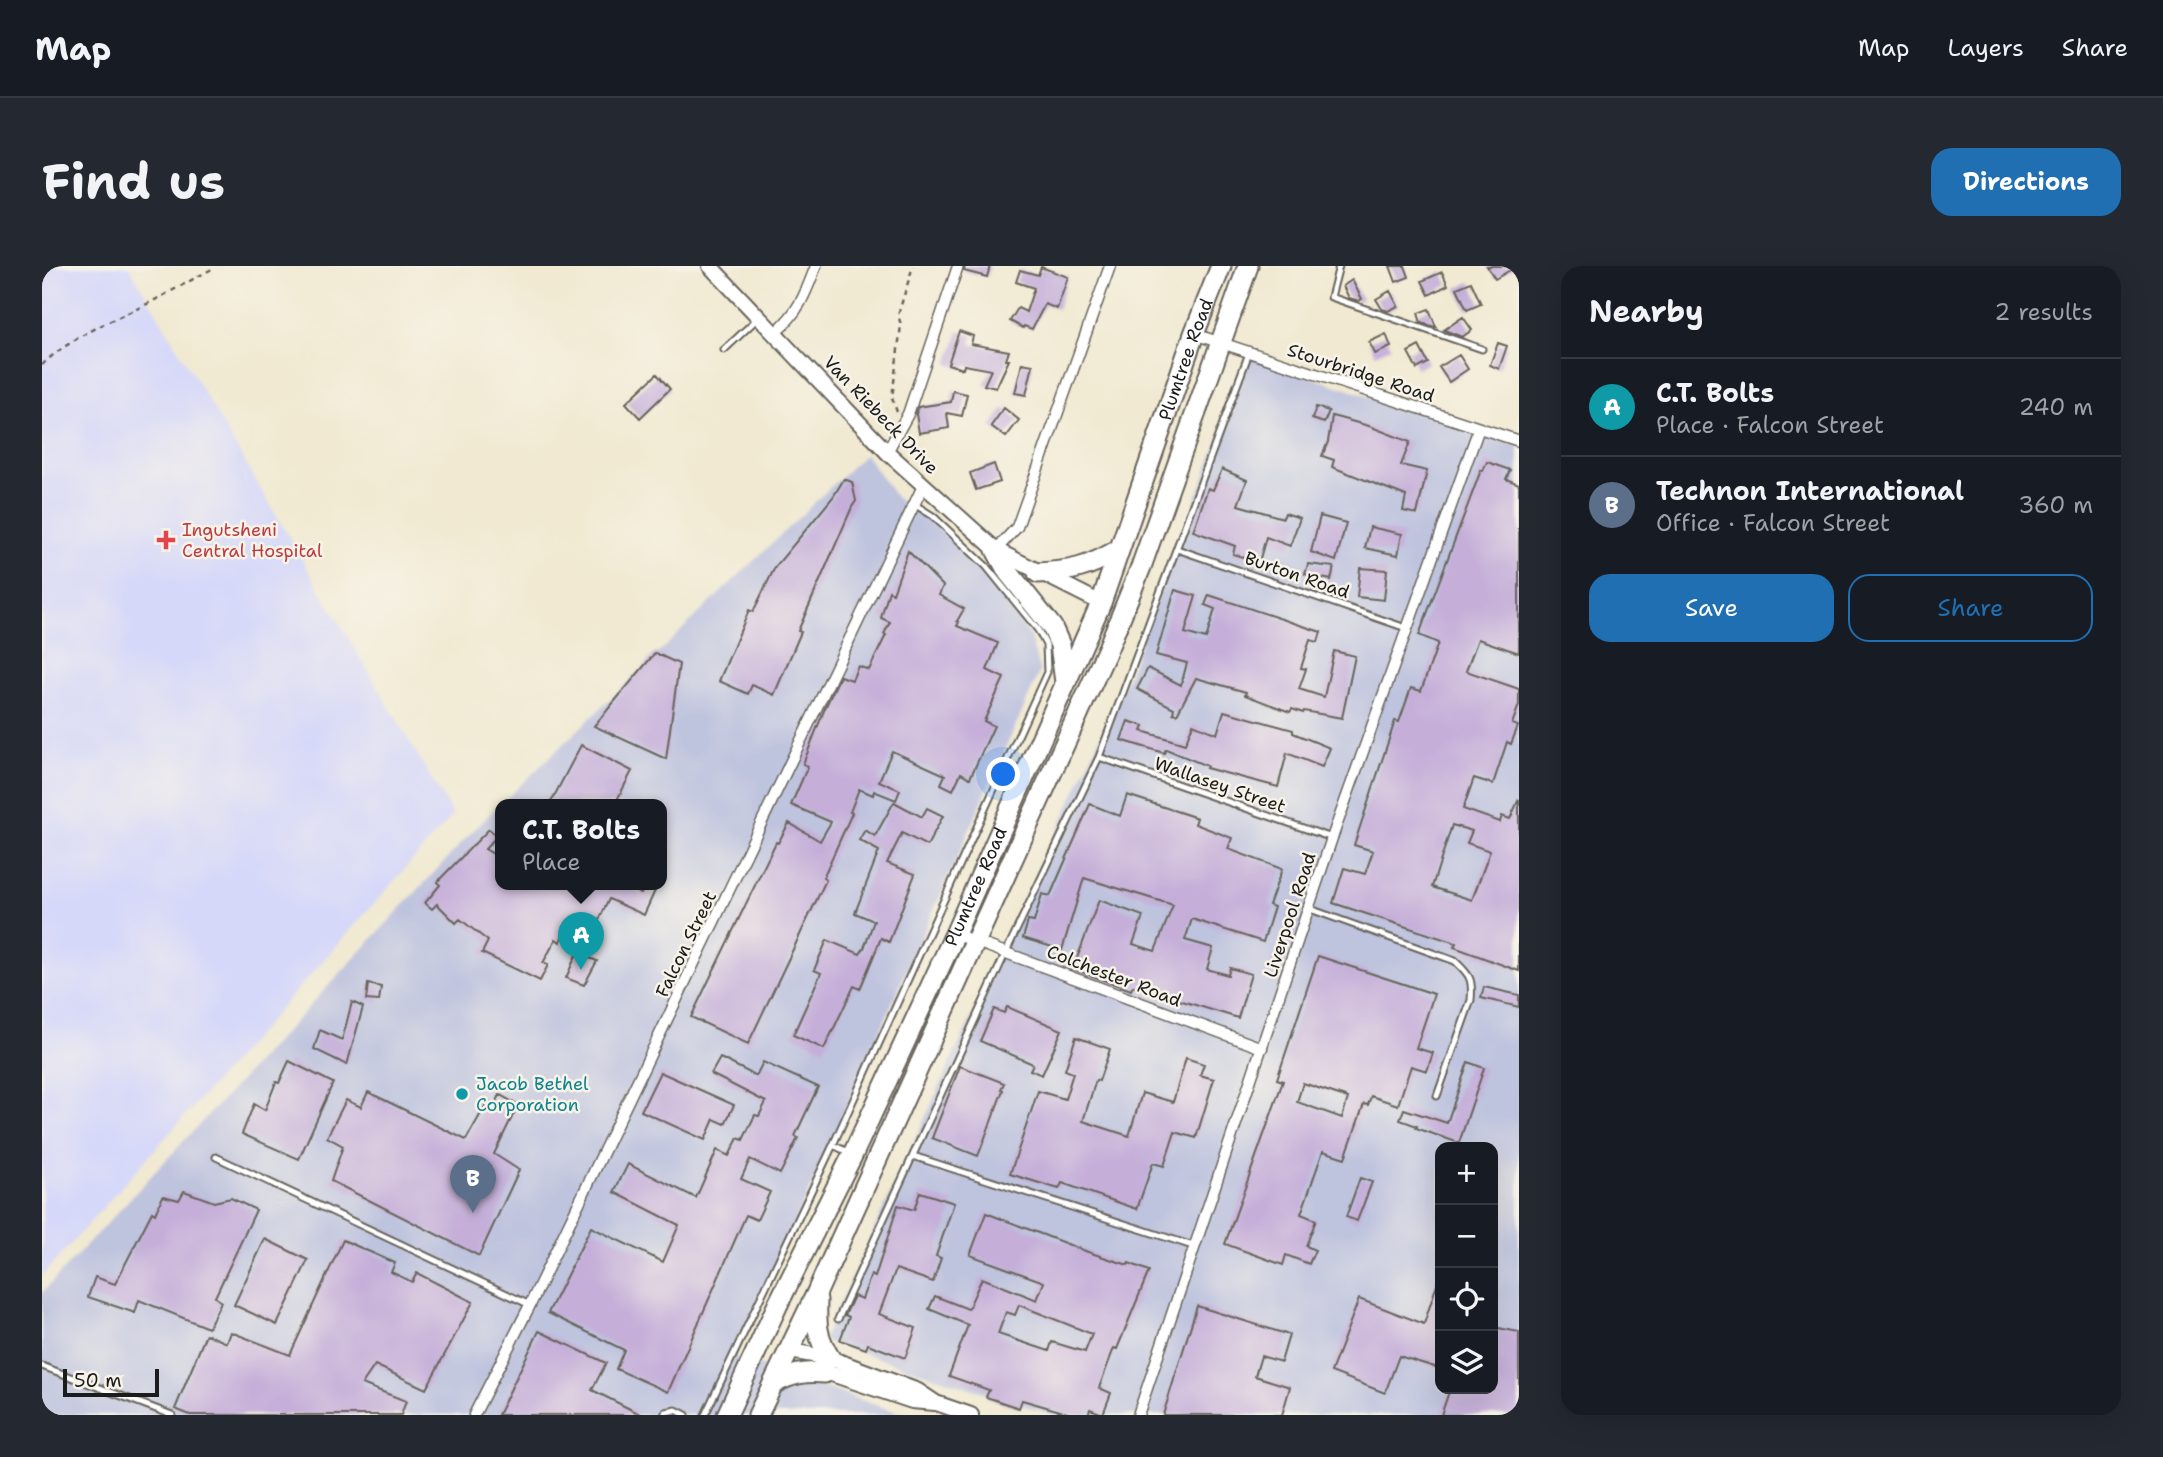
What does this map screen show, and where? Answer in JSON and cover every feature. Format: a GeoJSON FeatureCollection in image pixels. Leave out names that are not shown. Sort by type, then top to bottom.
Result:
{"type":"FeatureCollection","features":[{"type":"Feature","properties":{"kind":"highway","name":"Plumtree Road"},"geometry":{"type":"LineString","coordinates":[[727,1415],[955,934],[1101,603],[1194,334],[1221,266]]}},
{"type":"Feature","properties":{"kind":"highway","name":"Plumtree Road"},"geometry":{"type":"LineString","coordinates":[[758,1415],[817,1292],[1108,648],[1141,567],[1248,266]]}},
{"type":"Feature","properties":{"kind":"highway"},"geometry":{"type":"LineString","coordinates":[[996,550],[1008,572],[1052,627],[1060,645],[1065,683]]}},
{"type":"Feature","properties":{"kind":"highway"},"geometry":{"type":"LineString","coordinates":[[1038,573],[1093,565],[1118,550]]}},
{"type":"Feature","properties":{"kind":"highway"},"geometry":{"type":"LineString","coordinates":[[1108,648],[1108,625],[1101,603],[1118,593],[1141,567]]}},
{"type":"Feature","properties":{"kind":"highway"},"geometry":{"type":"LineString","coordinates":[[773,1384],[794,1374],[827,1366],[817,1331],[817,1292]]}},
{"type":"Feature","properties":{"kind":"highway"},"geometry":{"type":"LineString","coordinates":[[743,1379],[790,1351],[781,1336],[778,1304]]}},
{"type":"Feature","properties":{"kind":"street","name":"Van Riebeck Drive"},"geometry":{"type":"LineString","coordinates":[[710,266],[887,452],[996,550],[1101,603]]}},
{"type":"Feature","properties":{"kind":"street"},"geometry":{"type":"LineString","coordinates":[[775,333],[803,303],[816,266]]}},
{"type":"Feature","properties":{"kind":"street"},"geometry":{"type":"LineString","coordinates":[[887,452],[903,424],[958,266]]}},
{"type":"Feature","properties":{"kind":"street"},"geometry":{"type":"LineString","coordinates":[[996,550],[1017,527],[1110,266]]}},
{"type":"Feature","properties":{"kind":"street","name":"Stourbridge Road"},"geometry":{"type":"LineString","coordinates":[[1194,334],[1519,441]]}},
{"type":"Feature","properties":{"kind":"street","name":"Liverpool Road"},"geometry":{"type":"LineString","coordinates":[[1138,1415],[1332,838],[1479,428]]}},
{"type":"Feature","properties":{"kind":"street","name":"Falcon Street"},"geometry":{"type":"LineString","coordinates":[[474,1415],[530,1305],[923,486]]}},
{"type":"Feature","properties":{"kind":"street","name":"Colchester Road"},"geometry":{"type":"LineString","coordinates":[[955,934],[1262,1048]]}},
{"type":"Feature","properties":{"kind":"street"},"geometry":{"type":"LineString","coordinates":[[790,1351],[912,1401],[936,1403],[971,1415]]}},
{"type":"Feature","properties":{"kind":"lane"},"geometry":{"type":"LineString","coordinates":[[1339,266],[1331,297],[1482,349]]}},
{"type":"Feature","properties":{"kind":"lane"},"geometry":{"type":"LineString","coordinates":[[724,350],[759,317]]}},
{"type":"Feature","properties":{"kind":"lane"},"geometry":{"type":"LineString","coordinates":[[838,1319],[1006,952],[1099,757],[1249,353]]}},
{"type":"Feature","properties":{"kind":"lane"},"geometry":{"type":"LineString","coordinates":[[705,1415],[833,1145],[1047,672],[1046,645],[1038,630],[986,566],[933,516],[914,503]]}},
{"type":"Feature","properties":{"kind":"lane","name":"Burton Road"},"geometry":{"type":"LineString","coordinates":[[1177,549],[1409,629]]}},
{"type":"Feature","properties":{"kind":"lane","name":"Wallasey Street"},"geometry":{"type":"LineString","coordinates":[[1099,757],[1332,838]]}},
{"type":"Feature","properties":{"kind":"lane"},"geometry":{"type":"LineString","coordinates":[[1310,909],[1455,961],[1469,974],[1471,1000],[1437,1096]]}},
{"type":"Feature","properties":{"kind":"lane"},"geometry":{"type":"LineString","coordinates":[[833,1145],[853,1154]]}},
{"type":"Feature","properties":{"kind":"lane"},"geometry":{"type":"LineString","coordinates":[[913,1156],[1194,1246]]}},
{"type":"Feature","properties":{"kind":"lane"},"geometry":{"type":"LineString","coordinates":[[216,1157],[530,1305]]}},
{"type":"Feature","properties":{"kind":"lane"},"geometry":{"type":"LineString","coordinates":[[42,1366],[172,1415]]}},
{"type":"Feature","properties":{"kind":"lane"},"geometry":{"type":"LineString","coordinates":[[664,1415],[676,1410],[686,1415]]}},
{"type":"Feature","properties":{"kind":"path"},"geometry":{"type":"LineString","coordinates":[[42,365],[53,354],[80,337],[160,297],[212,269],[212,266]]}},
{"type":"Feature","properties":{"kind":"path"},"geometry":{"type":"LineString","coordinates":[[903,424],[892,398],[901,325],[898,314],[913,266]]}},
{"type":"Feature","properties":{"kind":"shaded area","name":"Ingutsheni Central Hospital"},"geometry":{"type":"Polygon","coordinates":[[[42,266],[129,266],[453,815],[42,1276],[42,266]]]}},
{"type":"Feature","properties":{"kind":"shaded area"},"geometry":{"type":"Polygon","coordinates":[[[1250,357],[1519,446],[1519,1415],[1053,1415],[823,1340],[1125,684],[1250,357]]]}},
{"type":"Feature","properties":{"kind":"shaded area"},"geometry":{"type":"Polygon","coordinates":[[[865,454],[896,498],[937,526],[995,588],[1029,635],[1040,671],[735,1357],[905,1415],[42,1415],[42,1293],[495,809],[495,890],[667,890],[667,799],[506,799],[865,454]]]}},
{"type":"Feature","properties":{"kind":"building"},"geometry":{"type":"Polygon","coordinates":[[[965,266],[990,266],[987,277],[964,271],[965,266]]]}},
{"type":"Feature","properties":{"kind":"building"},"geometry":{"type":"Polygon","coordinates":[[[1390,266],[1405,266],[1409,277],[1396,282],[1390,266]]]}},
{"type":"Feature","properties":{"kind":"building"},"geometry":{"type":"Polygon","coordinates":[[[1487,266],[1517,266],[1495,279],[1487,266]]]}},
{"type":"Feature","properties":{"kind":"building"},"geometry":{"type":"Polygon","coordinates":[[[1041,267],[1068,277],[1057,309],[1045,304],[1032,329],[1023,328],[1010,321],[1018,308],[1026,312],[1034,288],[1016,282],[1020,270],[1038,275],[1041,267]]]}},
{"type":"Feature","properties":{"kind":"building"},"geometry":{"type":"Polygon","coordinates":[[[1442,272],[1448,285],[1429,295],[1422,281],[1442,272]]]}},
{"type":"Feature","properties":{"kind":"building"},"geometry":{"type":"Polygon","coordinates":[[[1352,280],[1362,299],[1359,301],[1349,298],[1343,286],[1352,280]]]}},
{"type":"Feature","properties":{"kind":"building"},"geometry":{"type":"Polygon","coordinates":[[[1471,282],[1481,304],[1467,310],[1457,288],[1471,282]]]}},
{"type":"Feature","properties":{"kind":"building"},"geometry":{"type":"Polygon","coordinates":[[[1390,291],[1398,306],[1388,311],[1382,309],[1376,299],[1390,291]]]}},
{"type":"Feature","properties":{"kind":"building"},"geometry":{"type":"Polygon","coordinates":[[[1429,309],[1436,327],[1421,323],[1418,313],[1429,309]]]}},
{"type":"Feature","properties":{"kind":"building"},"geometry":{"type":"Polygon","coordinates":[[[1463,317],[1472,330],[1462,337],[1444,330],[1463,317]]]}},
{"type":"Feature","properties":{"kind":"building"},"geometry":{"type":"Polygon","coordinates":[[[959,331],[973,336],[971,344],[1009,351],[1006,360],[1009,360],[996,388],[984,385],[991,370],[964,365],[963,369],[948,364],[959,331]]]}},
{"type":"Feature","properties":{"kind":"building"},"geometry":{"type":"Polygon","coordinates":[[[1386,334],[1391,347],[1375,354],[1369,342],[1386,334]]]}},
{"type":"Feature","properties":{"kind":"building"},"geometry":{"type":"Polygon","coordinates":[[[1498,343],[1507,346],[1499,369],[1490,365],[1498,343]]]}},
{"type":"Feature","properties":{"kind":"building"},"geometry":{"type":"Polygon","coordinates":[[[1419,346],[1428,363],[1417,369],[1408,352],[1419,346]]]}},
{"type":"Feature","properties":{"kind":"building"},"geometry":{"type":"Polygon","coordinates":[[[1459,355],[1468,369],[1449,382],[1439,367],[1459,355]]]}},
{"type":"Feature","properties":{"kind":"building"},"geometry":{"type":"Polygon","coordinates":[[[1022,363],[1033,365],[1026,395],[1015,393],[1022,363]]]}},
{"type":"Feature","properties":{"kind":"building"},"geometry":{"type":"Polygon","coordinates":[[[657,374],[670,389],[640,418],[626,403],[657,374]]]}},
{"type":"Feature","properties":{"kind":"building"},"geometry":{"type":"Polygon","coordinates":[[[953,391],[967,394],[962,416],[947,413],[949,428],[919,433],[916,414],[918,407],[951,402],[953,391]]]}},
{"type":"Feature","properties":{"kind":"building"},"geometry":{"type":"Polygon","coordinates":[[[1316,407],[1329,411],[1324,423],[1312,419],[1316,407]]]}},
{"type":"Feature","properties":{"kind":"building"},"geometry":{"type":"Polygon","coordinates":[[[1004,408],[1019,420],[1006,437],[991,426],[1004,408]]]}},
{"type":"Feature","properties":{"kind":"building"},"geometry":{"type":"Polygon","coordinates":[[[1332,416],[1369,426],[1410,442],[1401,465],[1427,471],[1417,514],[1403,511],[1406,496],[1332,467],[1334,460],[1322,456],[1328,442],[1332,416]]]}},
{"type":"Feature","properties":{"kind":"building"},"geometry":{"type":"Polygon","coordinates":[[[1487,462],[1510,470],[1506,479],[1519,484],[1519,653],[1478,639],[1466,671],[1519,689],[1519,705],[1512,724],[1518,726],[1511,744],[1507,742],[1493,784],[1474,778],[1463,809],[1500,822],[1502,816],[1510,819],[1519,799],[1519,971],[1454,947],[1456,943],[1333,903],[1344,868],[1365,874],[1373,851],[1354,845],[1395,721],[1399,722],[1411,688],[1421,691],[1438,643],[1419,635],[1481,470],[1483,471],[1487,462]],[[1452,825],[1432,887],[1472,900],[1490,851],[1467,843],[1472,831],[1452,825]]]}},
{"type":"Feature","properties":{"kind":"building"},"geometry":{"type":"Polygon","coordinates":[[[994,464],[1000,482],[976,490],[970,473],[994,464]]]}},
{"type":"Feature","properties":{"kind":"building"},"geometry":{"type":"Polygon","coordinates":[[[1222,469],[1247,480],[1238,505],[1283,518],[1285,513],[1300,518],[1290,546],[1266,537],[1259,562],[1233,554],[1235,546],[1193,531],[1208,488],[1213,490],[1222,469]]]}},
{"type":"Feature","properties":{"kind":"building"},"geometry":{"type":"Polygon","coordinates":[[[844,479],[852,482],[856,501],[798,631],[801,632],[774,695],[752,685],[748,694],[719,681],[749,610],[753,612],[775,567],[833,497],[844,479]]]}},
{"type":"Feature","properties":{"kind":"building"},"geometry":{"type":"Polygon","coordinates":[[[1320,516],[1346,523],[1336,561],[1311,552],[1320,516]]]}},
{"type":"Feature","properties":{"kind":"building"},"geometry":{"type":"Polygon","coordinates":[[[1370,527],[1402,534],[1398,555],[1365,548],[1370,527]]]}},
{"type":"Feature","properties":{"kind":"building"},"geometry":{"type":"Polygon","coordinates":[[[908,551],[943,586],[939,595],[964,609],[957,626],[998,643],[987,670],[1004,678],[984,721],[994,726],[970,778],[961,773],[953,790],[941,784],[945,775],[892,751],[879,781],[900,790],[896,800],[874,791],[873,795],[859,789],[850,812],[852,813],[823,878],[826,880],[748,1044],[691,1017],[776,842],[778,843],[789,823],[820,841],[831,822],[791,805],[808,766],[803,764],[840,676],[852,680],[858,666],[869,670],[886,635],[884,634],[890,622],[881,618],[889,591],[893,593],[908,551]]]}},
{"type":"Feature","properties":{"kind":"building"},"geometry":{"type":"Polygon","coordinates":[[[1308,564],[1334,567],[1331,580],[1305,574],[1308,564]]]}},
{"type":"Feature","properties":{"kind":"building"},"geometry":{"type":"Polygon","coordinates":[[[1360,568],[1387,570],[1384,600],[1357,597],[1360,568]]]}},
{"type":"Feature","properties":{"kind":"building"},"geometry":{"type":"Polygon","coordinates":[[[1175,590],[1196,596],[1185,633],[1206,639],[1215,609],[1205,605],[1209,595],[1321,632],[1318,642],[1310,640],[1301,668],[1306,669],[1299,689],[1324,697],[1334,651],[1355,656],[1342,718],[1292,709],[1290,712],[1245,695],[1246,692],[1196,678],[1177,714],[1173,713],[1174,708],[1137,689],[1148,668],[1181,685],[1187,663],[1156,655],[1175,590]]]}},
{"type":"Feature","properties":{"kind":"building"},"geometry":{"type":"Polygon","coordinates":[[[655,653],[679,664],[666,759],[594,726],[655,653]]]}},
{"type":"Feature","properties":{"kind":"building"},"geometry":{"type":"Polygon","coordinates":[[[1224,711],[1293,730],[1293,733],[1330,748],[1322,767],[1287,753],[1278,787],[1206,768],[1207,766],[1166,749],[1164,753],[1121,740],[1128,721],[1144,726],[1142,731],[1185,744],[1193,724],[1217,734],[1224,711]]]}},
{"type":"Feature","properties":{"kind":"building"},"geometry":{"type":"Polygon","coordinates":[[[581,745],[632,771],[618,799],[553,799],[581,745]]]}},
{"type":"Feature","properties":{"kind":"building"},"geometry":{"type":"Polygon","coordinates":[[[1127,795],[1197,818],[1195,824],[1232,838],[1228,849],[1282,869],[1269,905],[1274,907],[1263,942],[1192,919],[1185,940],[1213,948],[1207,969],[1228,975],[1230,968],[1251,974],[1238,1018],[1133,986],[1131,990],[1073,969],[1099,900],[1143,916],[1133,944],[1155,951],[1173,905],[1084,878],[1062,950],[1023,938],[1028,921],[1034,922],[1042,894],[1050,896],[1090,804],[1120,816],[1127,795]]]}},
{"type":"Feature","properties":{"kind":"building"},"geometry":{"type":"Polygon","coordinates":[[[894,802],[922,817],[927,808],[943,816],[927,846],[902,833],[887,863],[915,874],[889,942],[881,938],[860,989],[854,986],[824,1049],[793,1035],[821,973],[814,970],[827,940],[860,954],[864,948],[874,921],[855,913],[879,851],[859,840],[865,830],[875,836],[894,802]]]}},
{"type":"Feature","properties":{"kind":"building"},"geometry":{"type":"Polygon","coordinates":[[[489,829],[495,834],[495,838],[485,849],[495,855],[495,890],[633,890],[641,894],[643,890],[655,890],[644,915],[609,899],[590,939],[567,927],[560,942],[556,939],[543,963],[548,965],[540,981],[482,953],[488,941],[460,919],[456,923],[437,904],[432,909],[425,903],[440,885],[437,882],[489,829]]]}},
{"type":"Feature","properties":{"kind":"building"},"geometry":{"type":"Polygon","coordinates":[[[577,953],[597,961],[584,985],[566,978],[577,953]]]}},
{"type":"Feature","properties":{"kind":"building"},"geometry":{"type":"Polygon","coordinates":[[[1318,956],[1434,994],[1416,1048],[1433,1053],[1427,1071],[1411,1066],[1398,1105],[1371,1096],[1368,1105],[1364,1104],[1345,1158],[1323,1151],[1301,1214],[1316,1220],[1306,1246],[1315,1250],[1309,1264],[1286,1255],[1283,1265],[1225,1244],[1283,1081],[1277,1079],[1318,956]],[[1303,1083],[1297,1102],[1342,1118],[1348,1098],[1303,1083]]]}},
{"type":"Feature","properties":{"kind":"building"},"geometry":{"type":"Polygon","coordinates":[[[368,984],[381,987],[379,1001],[366,1000],[368,984]]]}},
{"type":"Feature","properties":{"kind":"building"},"geometry":{"type":"Polygon","coordinates":[[[1484,987],[1519,995],[1519,1007],[1481,998],[1484,987]]]}},
{"type":"Feature","properties":{"kind":"building"},"geometry":{"type":"Polygon","coordinates":[[[352,1002],[363,1007],[347,1065],[314,1049],[320,1030],[342,1040],[352,1002]]]}},
{"type":"Feature","properties":{"kind":"building"},"geometry":{"type":"Polygon","coordinates":[[[1007,1007],[1062,1030],[1042,1075],[1030,1070],[1033,1064],[980,1041],[994,1009],[1004,1013],[1007,1007]]]}},
{"type":"Feature","properties":{"kind":"building"},"geometry":{"type":"Polygon","coordinates":[[[1076,1037],[1110,1049],[1099,1081],[1096,1080],[1083,1121],[1129,1136],[1142,1093],[1173,1102],[1186,1058],[1204,1064],[1200,1075],[1214,1079],[1196,1138],[1175,1132],[1164,1166],[1153,1163],[1137,1209],[1062,1183],[1059,1189],[1010,1174],[1038,1091],[1065,1099],[1073,1073],[1065,1070],[1076,1037]]]}},
{"type":"Feature","properties":{"kind":"building"},"geometry":{"type":"Polygon","coordinates":[[[720,1058],[756,1076],[763,1062],[818,1087],[780,1174],[750,1159],[741,1179],[770,1192],[757,1220],[746,1215],[668,1392],[616,1369],[624,1350],[548,1313],[591,1227],[663,1262],[679,1225],[614,1192],[628,1164],[696,1198],[717,1150],[729,1156],[738,1138],[743,1140],[755,1115],[759,1116],[766,1102],[711,1074],[720,1058]]]}},
{"type":"Feature","properties":{"kind":"building"},"geometry":{"type":"Polygon","coordinates":[[[289,1061],[333,1083],[299,1159],[242,1134],[254,1104],[265,1110],[276,1082],[279,1083],[289,1061]]]}},
{"type":"Feature","properties":{"kind":"building"},"geometry":{"type":"Polygon","coordinates":[[[1468,1062],[1484,1068],[1459,1142],[1400,1120],[1404,1109],[1447,1123],[1468,1062]]]}},
{"type":"Feature","properties":{"kind":"building"},"geometry":{"type":"Polygon","coordinates":[[[960,1066],[1004,1083],[978,1156],[932,1138],[960,1066]]]}},
{"type":"Feature","properties":{"kind":"building"},"geometry":{"type":"Polygon","coordinates":[[[660,1072],[734,1105],[725,1124],[714,1119],[705,1140],[641,1111],[660,1072]]]}},
{"type":"Feature","properties":{"kind":"building"},"geometry":{"type":"Polygon","coordinates":[[[368,1092],[466,1140],[488,1101],[495,1105],[500,1095],[518,1105],[494,1154],[519,1170],[479,1256],[331,1181],[343,1146],[327,1137],[346,1100],[361,1107],[368,1092]]]}},
{"type":"Feature","properties":{"kind":"building"},"geometry":{"type":"Polygon","coordinates":[[[1360,1178],[1372,1182],[1357,1221],[1346,1217],[1360,1178]]]}},
{"type":"Feature","properties":{"kind":"building"},"geometry":{"type":"Polygon","coordinates":[[[184,1191],[214,1202],[231,1198],[256,1210],[215,1297],[221,1302],[208,1328],[139,1300],[135,1313],[88,1297],[95,1277],[115,1284],[163,1196],[179,1200],[184,1191]]]}},
{"type":"Feature","properties":{"kind":"building"},"geometry":{"type":"Polygon","coordinates":[[[920,1192],[954,1203],[936,1256],[941,1258],[933,1282],[896,1269],[879,1314],[916,1328],[905,1358],[868,1344],[866,1349],[840,1340],[849,1317],[845,1315],[854,1296],[862,1299],[871,1275],[875,1277],[898,1205],[914,1210],[920,1192]]]}},
{"type":"Feature","properties":{"kind":"building"},"geometry":{"type":"Polygon","coordinates":[[[986,1213],[1088,1252],[1149,1271],[1099,1388],[1111,1393],[1103,1414],[1090,1409],[1088,1415],[1074,1415],[1022,1400],[1019,1408],[986,1397],[989,1390],[949,1376],[968,1325],[929,1309],[935,1296],[968,1309],[982,1278],[1037,1300],[1044,1282],[970,1255],[986,1213]],[[1019,1305],[1015,1315],[1006,1312],[998,1334],[1049,1351],[1052,1342],[1085,1352],[1092,1334],[1019,1305]]]}},
{"type":"Feature","properties":{"kind":"building"},"geometry":{"type":"Polygon","coordinates":[[[265,1239],[308,1260],[277,1325],[234,1305],[265,1239]]]}},
{"type":"Feature","properties":{"kind":"building"},"geometry":{"type":"Polygon","coordinates":[[[343,1240],[395,1263],[391,1272],[412,1282],[417,1273],[473,1302],[426,1389],[375,1365],[362,1384],[406,1401],[401,1415],[190,1415],[175,1409],[206,1334],[227,1343],[231,1332],[290,1355],[343,1240]]]}},
{"type":"Feature","properties":{"kind":"building"},"geometry":{"type":"Polygon","coordinates":[[[1435,1290],[1435,1367],[1399,1356],[1385,1393],[1331,1372],[1359,1299],[1424,1324],[1435,1290]]]}},
{"type":"Feature","properties":{"kind":"building"},"geometry":{"type":"Polygon","coordinates":[[[1197,1306],[1289,1335],[1281,1362],[1261,1356],[1255,1376],[1290,1387],[1282,1415],[1163,1415],[1197,1306]]]}},
{"type":"Feature","properties":{"kind":"building"},"geometry":{"type":"Polygon","coordinates":[[[1498,1328],[1519,1332],[1519,1415],[1441,1415],[1448,1394],[1498,1394],[1498,1328]]]}},
{"type":"Feature","properties":{"kind":"building"},"geometry":{"type":"Polygon","coordinates":[[[539,1331],[606,1363],[592,1390],[642,1415],[498,1415],[539,1331]]]}},
{"type":"Feature","properties":{"kind":"place","name":"Ingutsheni Central Hospital"},"geometry":{"type":"Point","coordinates":[166,540]}},
{"type":"Feature","properties":{"kind":"place","name":"C.T. Bolts"},"geometry":{"type":"Point","coordinates":[581,970]}},
{"type":"Feature","properties":{"kind":"place","name":"Jacob Bethel Corporation"},"geometry":{"type":"Point","coordinates":[462,1094]}},
{"type":"Feature","properties":{"kind":"place","name":"Technon International"},"geometry":{"type":"Point","coordinates":[473,1213]}}]}
